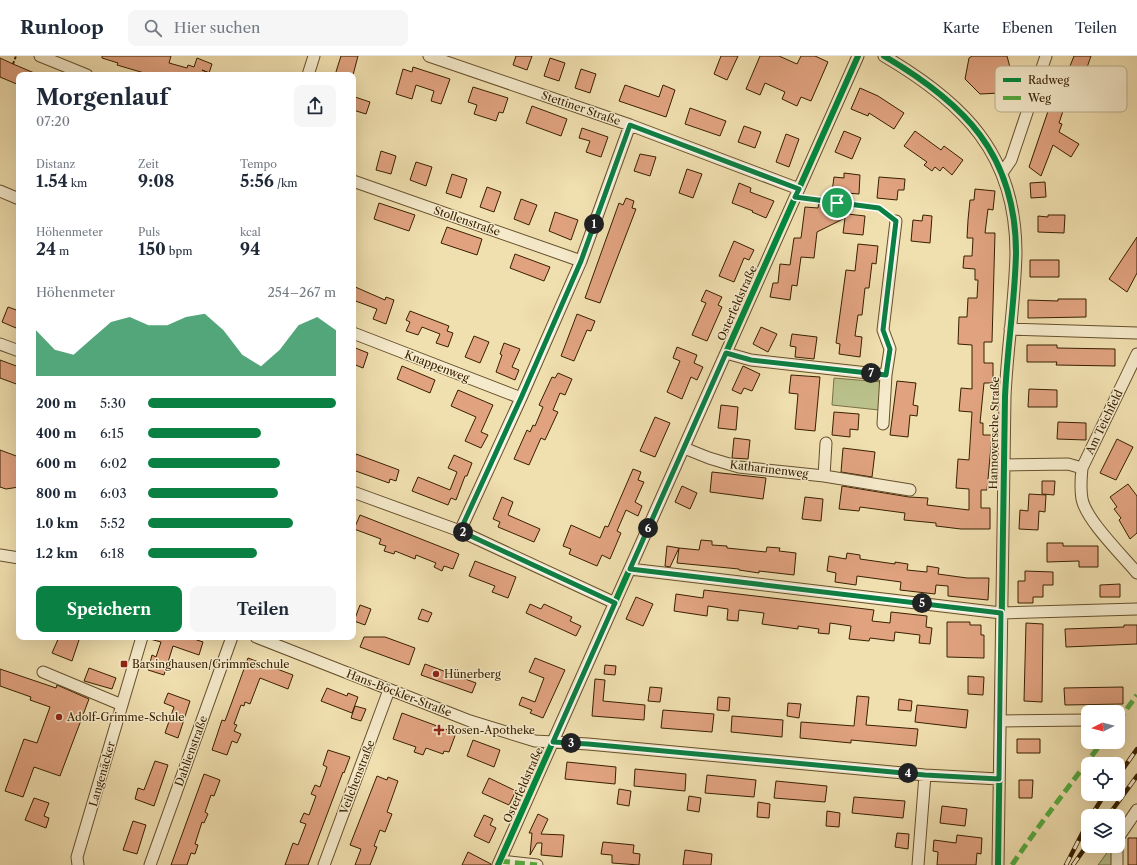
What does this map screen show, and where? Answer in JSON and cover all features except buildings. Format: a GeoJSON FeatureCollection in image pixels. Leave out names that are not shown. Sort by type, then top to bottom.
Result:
{"type":"FeatureCollection","features":[{"type":"Feature","properties":{"kind":"street"},"geometry":{"type":"LineString","coordinates":[[40,56],[79,72]]}},
{"type":"Feature","properties":{"kind":"street"},"geometry":{"type":"LineString","coordinates":[[309,72],[314,56]]}},
{"type":"Feature","properties":{"kind":"street","name":"Stettiner Straße"},"geometry":{"type":"LineString","coordinates":[[429,56],[630,125],[797,193]]}},
{"type":"Feature","properties":{"kind":"street","name":"Osterfeldstraße"},"geometry":{"type":"LineString","coordinates":[[499,863],[858,56]]}},
{"type":"Feature","properties":{"kind":"street","name":"Hannoversche Straße"},"geometry":{"type":"LineString","coordinates":[[884,56],[938,92],[961,112],[991,150],[1002,173],[1013,217],[1016,252],[1005,377],[998,865]]}},
{"type":"Feature","properties":{"kind":"street"},"geometry":{"type":"LineString","coordinates":[[1043,66],[1046,56]]}},
{"type":"Feature","properties":{"kind":"street"},"geometry":{"type":"LineString","coordinates":[[1002,173],[1011,160],[1027,112]]}},
{"type":"Feature","properties":{"kind":"street"},"geometry":{"type":"LineString","coordinates":[[460,531],[521,398],[581,261],[630,125]]}},
{"type":"Feature","properties":{"kind":"street","name":"Stollenstraße"},"geometry":{"type":"LineString","coordinates":[[356,182],[581,261]]}},
{"type":"Feature","properties":{"kind":"street"},"geometry":{"type":"LineString","coordinates":[[0,191],[16,198]]}},
{"type":"Feature","properties":{"kind":"street"},"geometry":{"type":"LineString","coordinates":[[883,424],[886,375],[890,349],[883,330],[896,221]]}},
{"type":"Feature","properties":{"kind":"street"},"geometry":{"type":"LineString","coordinates":[[1010,329],[1137,333]]}},
{"type":"Feature","properties":{"kind":"street","name":"Knappenweg"},"geometry":{"type":"LineString","coordinates":[[356,334],[521,398]]}},
{"type":"Feature","properties":{"kind":"street"},"geometry":{"type":"LineString","coordinates":[[0,344],[16,350]]}},
{"type":"Feature","properties":{"kind":"street"},"geometry":{"type":"LineString","coordinates":[[726,353],[751,360],[886,375]]}},
{"type":"Feature","properties":{"kind":"street","name":"Am Teichfeld"},"geometry":{"type":"LineString","coordinates":[[1082,468],[1137,354]]}},
{"type":"Feature","properties":{"kind":"street","name":"Katharinenweg"},"geometry":{"type":"LineString","coordinates":[[684,448],[709,458],[739,467],[824,476],[826,443]]}},
{"type":"Feature","properties":{"kind":"street"},"geometry":{"type":"LineString","coordinates":[[1004,465],[1068,464],[1082,468],[1082,500],[1090,516],[1137,574]]}},
{"type":"Feature","properties":{"kind":"street"},"geometry":{"type":"LineString","coordinates":[[824,476],[910,490]]}},
{"type":"Feature","properties":{"kind":"street"},"geometry":{"type":"LineString","coordinates":[[356,493],[460,531],[615,603]]}},
{"type":"Feature","properties":{"kind":"street"},"geometry":{"type":"LineString","coordinates":[[0,555],[16,558]]}},
{"type":"Feature","properties":{"kind":"street"},"geometry":{"type":"LineString","coordinates":[[630,569],[1001,613],[1137,609]]}},
{"type":"Feature","properties":{"kind":"street","name":"Langenäcker"},"geometry":{"type":"LineString","coordinates":[[78,865],[77,857],[141,640]]}},
{"type":"Feature","properties":{"kind":"street","name":"Dahlienstraße"},"geometry":{"type":"LineString","coordinates":[[150,865],[231,640]]}},
{"type":"Feature","properties":{"kind":"street","name":"Hans-Böckler-Straße"},"geometry":{"type":"LineString","coordinates":[[264,640],[389,690],[470,720],[535,741],[588,744],[925,775],[999,779]]}},
{"type":"Feature","properties":{"kind":"street"},"geometry":{"type":"LineString","coordinates":[[43,672],[122,705]]}},
{"type":"Feature","properties":{"kind":"street","name":"Veilchenstraße"},"geometry":{"type":"LineString","coordinates":[[324,865],[389,690]]}},
{"type":"Feature","properties":{"kind":"street"},"geometry":{"type":"LineString","coordinates":[[1000,721],[1081,720]]}},
{"type":"Feature","properties":{"kind":"street"},"geometry":{"type":"LineString","coordinates":[[918,865],[925,775]]}},
{"type":"Feature","properties":{"kind":"street"},"geometry":{"type":"LineString","coordinates":[[1125,828],[1137,810]]}},
{"type":"Feature","properties":{"kind":"street"},"geometry":{"type":"LineString","coordinates":[[1116,853],[1117,865]]}},
{"type":"Feature","properties":{"kind":"street"},"geometry":{"type":"LineString","coordinates":[[499,863],[537,865]]}},
{"type":"Feature","properties":{"kind":"path"},"geometry":{"type":"LineString","coordinates":[[13,64],[16,56]]}},
{"type":"Feature","properties":{"kind":"path"},"geometry":{"type":"LineString","coordinates":[[797,193],[879,208],[896,221]]}},
{"type":"Feature","properties":{"kind":"green space"},"geometry":{"type":"Polygon","coordinates":[[[834,378],[882,382],[879,410],[832,405],[834,378]]]}},
{"type":"Feature","properties":{"kind":"green space"},"geometry":{"type":"Polygon","coordinates":[[[1107,853],[1113,853],[1116,865],[1098,865],[1107,853]]]}},
{"type":"Feature","properties":{"kind":"railway"},"geometry":{"type":"LineString","coordinates":[[1125,766],[1137,749]]}},
{"type":"Feature","properties":{"kind":"railway"},"geometry":{"type":"LineString","coordinates":[[1113,809],[1137,776]]}},
{"type":"Feature","properties":{"kind":"railway"},"geometry":{"type":"LineString","coordinates":[[1095,809],[1101,801]]}},
{"type":"Feature","properties":{"kind":"railway"},"geometry":{"type":"LineString","coordinates":[[1066,865],[1081,836]]}},
{"type":"Feature","properties":{"kind":"railway"},"geometry":{"type":"LineString","coordinates":[[1073,865],[1082,853]]}},
{"type":"Feature","properties":{"kind":"marked path"},"geometry":{"type":"LineString","coordinates":[[1125,711],[1137,695]]}},
{"type":"Feature","properties":{"kind":"marked path"},"geometry":{"type":"LineString","coordinates":[[1012,865],[1097,749]]}},
{"type":"Feature","properties":{"kind":"marked path"},"geometry":{"type":"LineString","coordinates":[[500,861],[537,865]]}},
{"type":"Feature","properties":{"kind":"cycle path"},"geometry":{"type":"LineString","coordinates":[[498,865],[858,56]]}},
{"type":"Feature","properties":{"kind":"cycle path"},"geometry":{"type":"LineString","coordinates":[[884,56],[913,74],[938,93],[961,113],[980,135],[995,160],[1007,187],[1014,218],[1016,253],[1005,397],[998,865]]}},
{"type":"Feature","properties":{"kind":"place","name":"Barsinghausen/Grimmeschule"},"geometry":{"type":"Point","coordinates":[124,664]}},
{"type":"Feature","properties":{"kind":"place","name":"Hünerberg"},"geometry":{"type":"Point","coordinates":[436,674]}},
{"type":"Feature","properties":{"kind":"place","name":"Adolf-Grimme-Schule"},"geometry":{"type":"Point","coordinates":[59,717]}},
{"type":"Feature","properties":{"kind":"place","name":"Rosen-Apotheke"},"geometry":{"type":"Point","coordinates":[439,730]}},
{"type":"Feature","properties":{"kind":"route"},"geometry":{"type":"LineString","coordinates":[[630,125],[799,189],[795,197],[837,203],[879,208],[896,221],[883,330],[890,349],[886,375],[751,360],[726,353],[630,569],[1001,613],[999,779],[925,775],[553,742],[615,603],[460,531],[521,398],[581,261],[630,125]]}}]}
